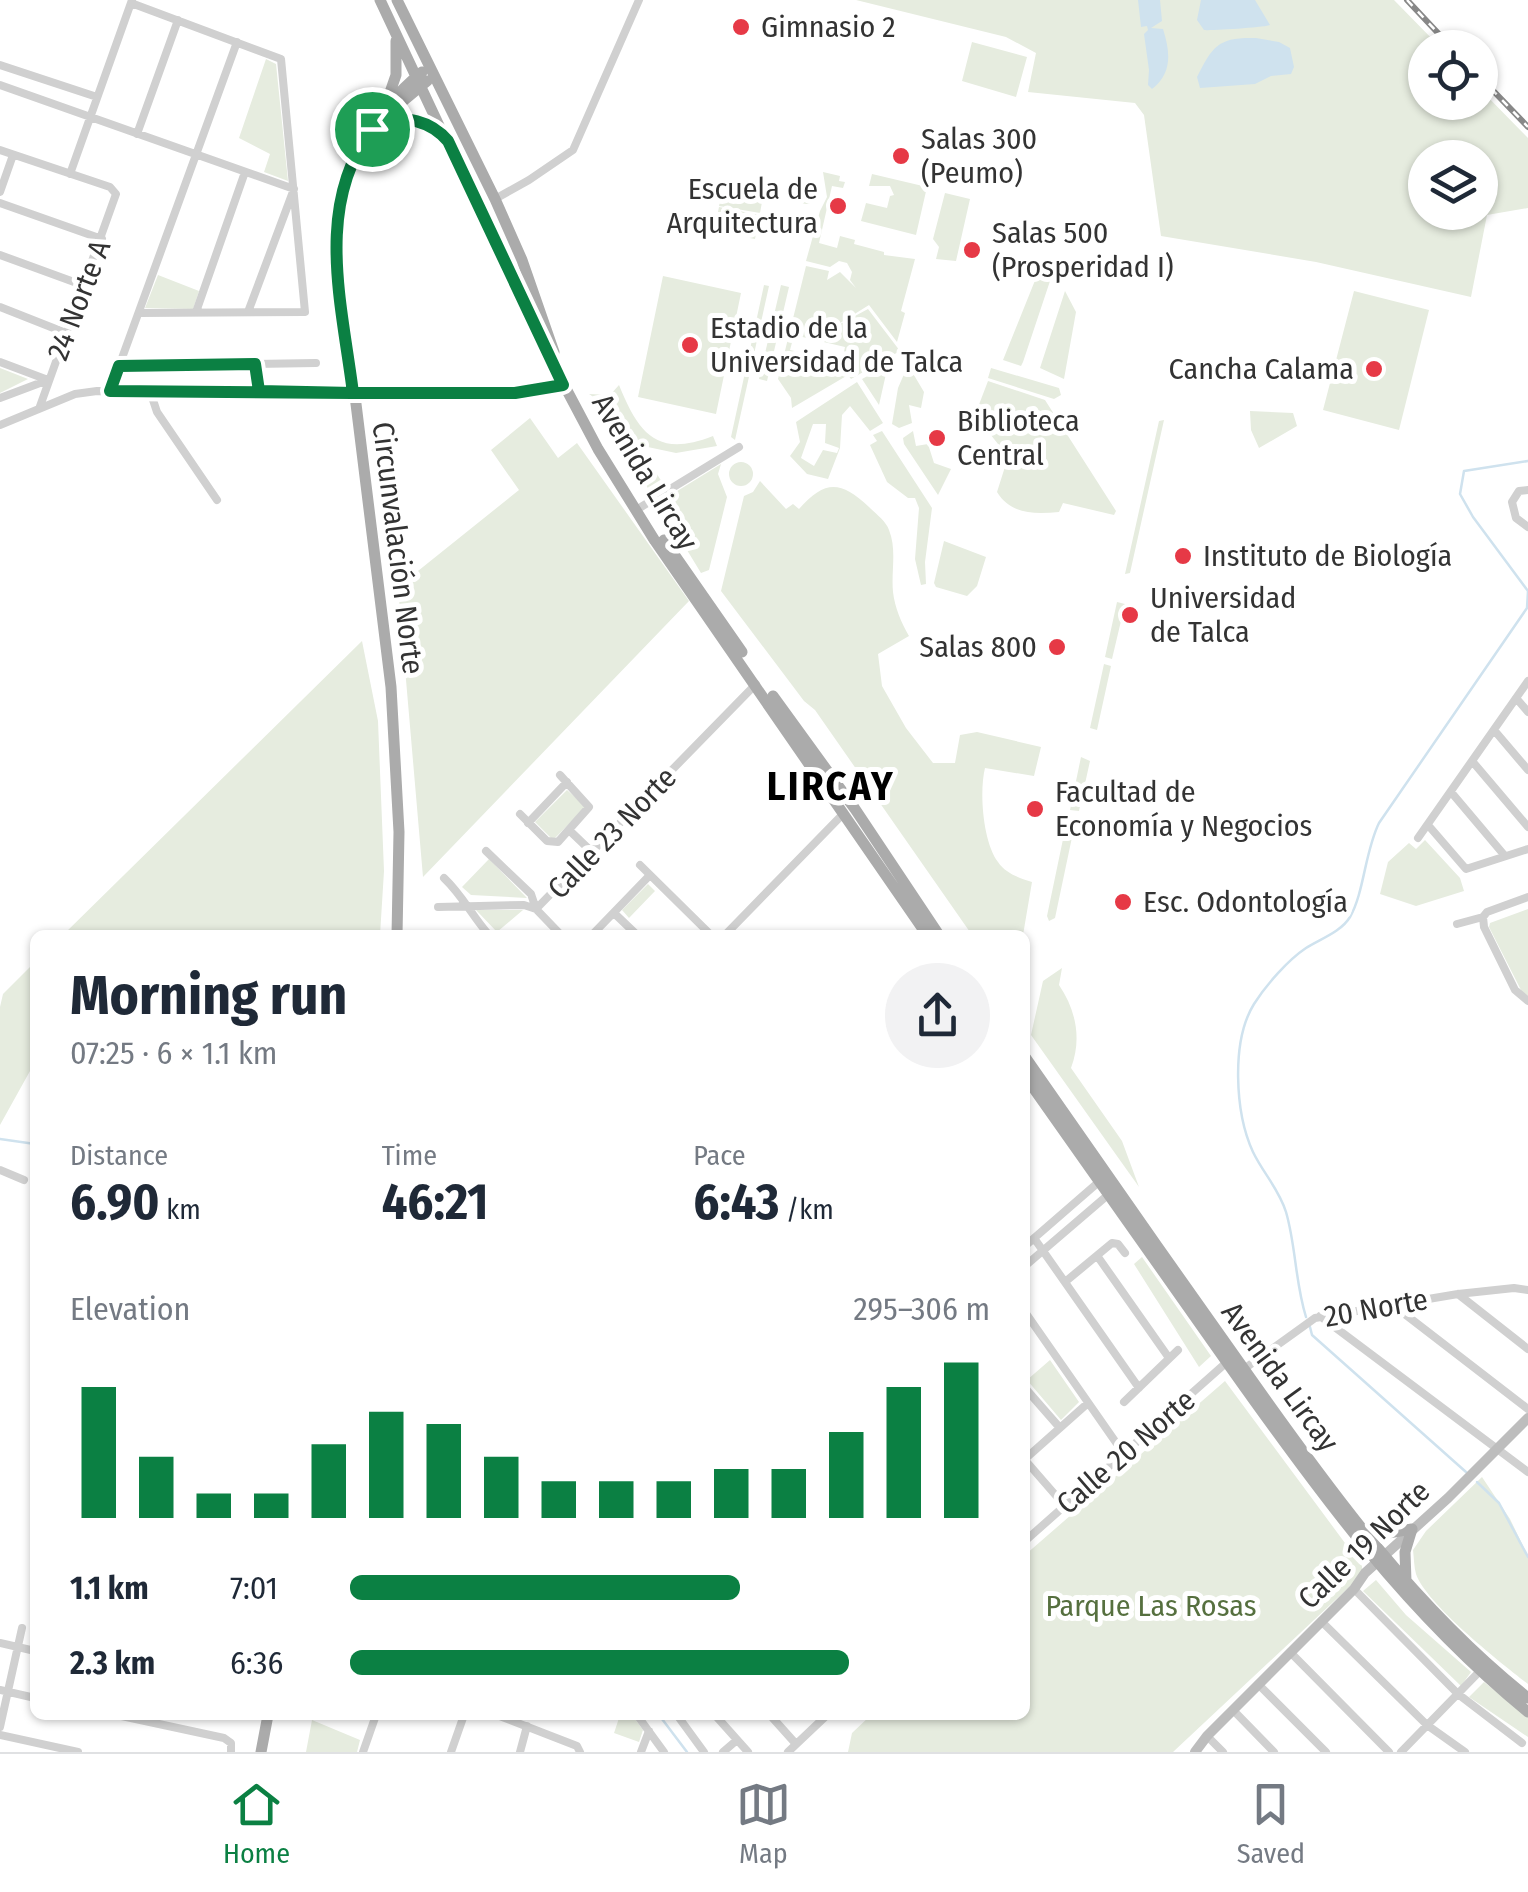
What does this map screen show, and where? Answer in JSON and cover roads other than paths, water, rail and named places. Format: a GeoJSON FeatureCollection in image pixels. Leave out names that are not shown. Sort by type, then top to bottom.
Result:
{"type":"FeatureCollection","features":[{"type":"Feature","properties":{"kind":"main road","name":"Avenida Lircay"},"geometry":{"type":"LineString","coordinates":[[380,0],[563,385],[626,497],[756,684],[850,810],[924,930]]}},
{"type":"Feature","properties":{"kind":"main road","name":"Avenida Lircay"},"geometry":{"type":"LineString","coordinates":[[398,0],[495,198],[564,372],[641,506],[935,930]]}},
{"type":"Feature","properties":{"kind":"main road"},"geometry":{"type":"LineString","coordinates":[[395,32],[396,76],[380,119],[427,124],[451,146]]}},
{"type":"Feature","properties":{"kind":"main road","name":"Circunvalación Norte"},"geometry":{"type":"LineString","coordinates":[[398,930],[398,798],[391,687],[336,256],[336,220],[352,161],[380,119],[432,70]]}},
{"type":"Feature","properties":{"kind":"main road","name":"Avenida Lircay"},"geometry":{"type":"LineString","coordinates":[[1030,1065],[1103,1178],[1109,1194],[1315,1486],[1479,1672],[1528,1712]]}},
{"type":"Feature","properties":{"kind":"main road","name":"Avenida Lircay"},"geometry":{"type":"LineString","coordinates":[[1030,1083],[1361,1529],[1379,1560],[1406,1582],[1443,1624],[1528,1698]]}},
{"type":"Feature","properties":{"kind":"main road"},"geometry":{"type":"LineString","coordinates":[[1361,1529],[1388,1533],[1412,1529],[1405,1552],[1406,1582]]}},
{"type":"Feature","properties":{"kind":"main road"},"geometry":{"type":"LineString","coordinates":[[261,1752],[267,1720]]}},
{"type":"Feature","properties":{"kind":"street"},"geometry":{"type":"LineString","coordinates":[[495,198],[573,150],[639,0]]}},
{"type":"Feature","properties":{"kind":"street"},"geometry":{"type":"LineString","coordinates":[[0,150],[70,174],[132,1],[281,60],[305,312],[139,313]]}},
{"type":"Feature","properties":{"kind":"street"},"geometry":{"type":"LineString","coordinates":[[137,134],[178,20]]}},
{"type":"Feature","properties":{"kind":"street"},"geometry":{"type":"LineString","coordinates":[[110,391],[237,42]]}},
{"type":"Feature","properties":{"kind":"street"},"geometry":{"type":"LineString","coordinates":[[0,66],[97,98]]}},
{"type":"Feature","properties":{"kind":"street"},"geometry":{"type":"LineString","coordinates":[[0,86],[294,189]]}},
{"type":"Feature","properties":{"kind":"street"},"geometry":{"type":"LineString","coordinates":[[0,192],[14,155]]}},
{"type":"Feature","properties":{"kind":"street"},"geometry":{"type":"LineString","coordinates":[[196,312],[245,172]]}},
{"type":"Feature","properties":{"kind":"street","name":"24 Norte A"},"geometry":{"type":"LineString","coordinates":[[39,409],[114,205],[115,191],[70,174]]}},
{"type":"Feature","properties":{"kind":"street"},"geometry":{"type":"LineString","coordinates":[[248,312],[294,189]]}},
{"type":"Feature","properties":{"kind":"street"},"geometry":{"type":"LineString","coordinates":[[0,203],[102,239]]}},
{"type":"Feature","properties":{"kind":"street"},"geometry":{"type":"LineString","coordinates":[[0,255],[85,286]]}},
{"type":"Feature","properties":{"kind":"street"},"geometry":{"type":"LineString","coordinates":[[0,307],[66,334]]}},
{"type":"Feature","properties":{"kind":"street"},"geometry":{"type":"LineString","coordinates":[[0,362],[48,380]]}},
{"type":"Feature","properties":{"kind":"street"},"geometry":{"type":"LineString","coordinates":[[119,366],[316,363]]}},
{"type":"Feature","properties":{"kind":"street"},"geometry":{"type":"LineString","coordinates":[[255,364],[259,391]]}},
{"type":"Feature","properties":{"kind":"street"},"geometry":{"type":"LineString","coordinates":[[0,398],[48,380]]}},
{"type":"Feature","properties":{"kind":"street"},"geometry":{"type":"LineString","coordinates":[[0,425],[75,394],[110,391],[515,393],[563,385]]}},
{"type":"Feature","properties":{"kind":"street"},"geometry":{"type":"LineString","coordinates":[[150,392],[158,412],[218,500]]}},
{"type":"Feature","properties":{"kind":"street"},"geometry":{"type":"LineString","coordinates":[[641,506],[739,447]]}},
{"type":"Feature","properties":{"kind":"street"},"geometry":{"type":"LineString","coordinates":[[1528,490],[1519,491],[1512,507],[1516,518],[1528,528]]}},
{"type":"Feature","properties":{"kind":"street"},"geometry":{"type":"LineString","coordinates":[[1418,838],[1528,681]]}},
{"type":"Feature","properties":{"kind":"street","name":"Calle 23 Norte"},"geometry":{"type":"LineString","coordinates":[[438,908],[524,905],[536,909],[756,684]]}},
{"type":"Feature","properties":{"kind":"street"},"geometry":{"type":"LineString","coordinates":[[1516,698],[1528,712]]}},
{"type":"Feature","properties":{"kind":"street"},"geometry":{"type":"LineString","coordinates":[[1494,730],[1528,770]]}},
{"type":"Feature","properties":{"kind":"street"},"geometry":{"type":"LineString","coordinates":[[1472,761],[1528,826]]}},
{"type":"Feature","properties":{"kind":"street"},"geometry":{"type":"LineString","coordinates":[[520,814],[528,823],[552,844],[589,806],[563,779],[528,823]]}},
{"type":"Feature","properties":{"kind":"street"},"geometry":{"type":"LineString","coordinates":[[1451,792],[1505,856]]}},
{"type":"Feature","properties":{"kind":"street"},"geometry":{"type":"LineString","coordinates":[[730,930],[850,810]]}},
{"type":"Feature","properties":{"kind":"street"},"geometry":{"type":"LineString","coordinates":[[1428,825],[1466,869],[1528,849]]}},
{"type":"Feature","properties":{"kind":"street"},"geometry":{"type":"LineString","coordinates":[[569,830],[593,852]]}},
{"type":"Feature","properties":{"kind":"street"},"geometry":{"type":"LineString","coordinates":[[486,851],[532,894],[536,909],[556,930]]}},
{"type":"Feature","properties":{"kind":"street"},"geometry":{"type":"LineString","coordinates":[[640,866],[706,930]]}},
{"type":"Feature","properties":{"kind":"street"},"geometry":{"type":"LineString","coordinates":[[597,930],[650,876]]}},
{"type":"Feature","properties":{"kind":"street"},"geometry":{"type":"LineString","coordinates":[[444,878],[486,930]]}},
{"type":"Feature","properties":{"kind":"street"},"geometry":{"type":"LineString","coordinates":[[1528,896],[1486,912],[1483,917],[1484,927],[1516,990],[1528,1001]]}},
{"type":"Feature","properties":{"kind":"street"},"geometry":{"type":"LineString","coordinates":[[614,913],[632,930]]}},
{"type":"Feature","properties":{"kind":"street"},"geometry":{"type":"LineString","coordinates":[[1457,924],[1483,917]]}},
{"type":"Feature","properties":{"kind":"street"},"geometry":{"type":"LineString","coordinates":[[0,1170],[24,1180]]}},
{"type":"Feature","properties":{"kind":"street"},"geometry":{"type":"LineString","coordinates":[[1030,1242],[1103,1178]]}},
{"type":"Feature","properties":{"kind":"street"},"geometry":{"type":"LineString","coordinates":[[1030,1262],[1109,1194]]}},
{"type":"Feature","properties":{"kind":"street"},"geometry":{"type":"LineString","coordinates":[[1075,1202],[1084,1214]]}},
{"type":"Feature","properties":{"kind":"street"},"geometry":{"type":"LineString","coordinates":[[1034,1238],[1138,1388]]}},
{"type":"Feature","properties":{"kind":"street"},"geometry":{"type":"LineString","coordinates":[[1065,1282],[1114,1242],[1125,1253]]}},
{"type":"Feature","properties":{"kind":"street"},"geometry":{"type":"LineString","coordinates":[[1098,1257],[1170,1358]]}},
{"type":"Feature","properties":{"kind":"street","name":"20 Norte"},"geometry":{"type":"LineString","coordinates":[[1244,1369],[1303,1324],[1320,1316],[1458,1294],[1526,1289]]}},
{"type":"Feature","properties":{"kind":"street"},"geometry":{"type":"LineString","coordinates":[[1458,1294],[1528,1348]]}},
{"type":"Feature","properties":{"kind":"street"},"geometry":{"type":"LineString","coordinates":[[1392,1305],[1528,1409]]}},
{"type":"Feature","properties":{"kind":"street"},"geometry":{"type":"LineString","coordinates":[[1320,1316],[1528,1472]]}},
{"type":"Feature","properties":{"kind":"street"},"geometry":{"type":"LineString","coordinates":[[1030,1319],[1124,1454]]}},
{"type":"Feature","properties":{"kind":"street"},"geometry":{"type":"LineString","coordinates":[[1124,1402],[1178,1350]]}},
{"type":"Feature","properties":{"kind":"street","name":"Calle 20 Norte"},"geometry":{"type":"LineString","coordinates":[[1030,1537],[1227,1362]]}},
{"type":"Feature","properties":{"kind":"street"},"geometry":{"type":"LineString","coordinates":[[1030,1394],[1060,1428]]}},
{"type":"Feature","properties":{"kind":"street"},"geometry":{"type":"LineString","coordinates":[[1030,1455],[1088,1403]]}},
{"type":"Feature","properties":{"kind":"street","name":"Calle 19 Norte"},"geometry":{"type":"LineString","coordinates":[[1195,1752],[1379,1560],[1528,1418]]}},
{"type":"Feature","properties":{"kind":"street"},"geometry":{"type":"LineString","coordinates":[[1030,1466],[1065,1506]]}},
{"type":"Feature","properties":{"kind":"street"},"geometry":{"type":"LineString","coordinates":[[1354,1589],[1458,1694],[1522,1743]]}},
{"type":"Feature","properties":{"kind":"street"},"geometry":{"type":"LineString","coordinates":[[1322,1621],[1427,1726],[1465,1752]]}},
{"type":"Feature","properties":{"kind":"street"},"geometry":{"type":"LineString","coordinates":[[0,1726],[4,1691],[22,1628]]}},
{"type":"Feature","properties":{"kind":"street"},"geometry":{"type":"LineString","coordinates":[[0,1643],[30,1649]]}},
{"type":"Feature","properties":{"kind":"street"},"geometry":{"type":"LineString","coordinates":[[1290,1652],[1390,1752]]}},
{"type":"Feature","properties":{"kind":"street"},"geometry":{"type":"LineString","coordinates":[[1402,1752],[1479,1672]]}},
{"type":"Feature","properties":{"kind":"street"},"geometry":{"type":"LineString","coordinates":[[1258,1684],[1326,1752]]}},
{"type":"Feature","properties":{"kind":"street"},"geometry":{"type":"LineString","coordinates":[[4,1691],[30,1697]]}},
{"type":"Feature","properties":{"kind":"street"},"geometry":{"type":"LineString","coordinates":[[1232,1710],[1274,1752]]}},
{"type":"Feature","properties":{"kind":"street"},"geometry":{"type":"LineString","coordinates":[[141,1720],[224,1738],[231,1748]]}},
{"type":"Feature","properties":{"kind":"street"},"geometry":{"type":"LineString","coordinates":[[363,1752],[374,1720]]}},
{"type":"Feature","properties":{"kind":"street"},"geometry":{"type":"LineString","coordinates":[[451,1752],[462,1720]]}},
{"type":"Feature","properties":{"kind":"street"},"geometry":{"type":"LineString","coordinates":[[511,1720],[580,1751]]}},
{"type":"Feature","properties":{"kind":"street"},"geometry":{"type":"LineString","coordinates":[[641,1720],[664,1752]]}},
{"type":"Feature","properties":{"kind":"street"},"geometry":{"type":"LineString","coordinates":[[680,1720],[704,1752]]}},
{"type":"Feature","properties":{"kind":"street"},"geometry":{"type":"LineString","coordinates":[[719,1720],[748,1752]]}},
{"type":"Feature","properties":{"kind":"street"},"geometry":{"type":"LineString","coordinates":[[774,1720],[796,1744]]}},
{"type":"Feature","properties":{"kind":"street"},"geometry":{"type":"LineString","coordinates":[[788,1752],[822,1720]]}},
{"type":"Feature","properties":{"kind":"street"},"geometry":{"type":"LineString","coordinates":[[520,1752],[527,1726]]}},
{"type":"Feature","properties":{"kind":"street"},"geometry":{"type":"LineString","coordinates":[[641,1752],[649,1731]]}},
{"type":"Feature","properties":{"kind":"street"},"geometry":{"type":"LineString","coordinates":[[0,1735],[78,1752]]}},
{"type":"Feature","properties":{"kind":"street"},"geometry":{"type":"LineString","coordinates":[[1207,1736],[1222,1752]]}},
{"type":"Feature","properties":{"kind":"street"},"geometry":{"type":"LineString","coordinates":[[723,1752],[737,1740]]}},
{"type":"Feature","properties":{"kind":"water"},"geometry":{"type":"Polygon","coordinates":[[[1138,0],[1160,0],[1162,21],[1151,28],[1163,29],[1168,61],[1164,76],[1152,89],[1148,85],[1144,34],[1148,30],[1147,26],[1141,27],[1138,0]]]}},
{"type":"Feature","properties":{"kind":"water"},"geometry":{"type":"Polygon","coordinates":[[[1201,0],[1255,0],[1270,25],[1204,30],[1197,20],[1201,0]]]}},
{"type":"Feature","properties":{"kind":"water"},"geometry":{"type":"Polygon","coordinates":[[[1256,38],[1290,48],[1294,67],[1291,74],[1271,76],[1255,84],[1200,88],[1197,77],[1213,50],[1225,41],[1256,38]]]}},
{"type":"Feature","properties":{"kind":"waterway"},"geometry":{"type":"LineString","coordinates":[[1306,1317],[1286,1212],[1253,1152],[1242,1118],[1238,1077],[1242,1037],[1254,1004],[1278,973],[1350,917],[1379,823],[1527,608],[1528,591],[1460,494],[1464,471],[1528,461]]}},
{"type":"Feature","properties":{"kind":"waterway"},"geometry":{"type":"LineString","coordinates":[[0,1139],[30,1143]]}},
{"type":"Feature","properties":{"kind":"waterway"},"geometry":{"type":"LineString","coordinates":[[1310,1327],[1312,1335],[1466,1472]]}},
{"type":"Feature","properties":{"kind":"waterway"},"geometry":{"type":"LineString","coordinates":[[1477,1482],[1499,1503],[1528,1557]]}},
{"type":"Feature","properties":{"kind":"waterway"},"geometry":{"type":"LineString","coordinates":[[663,1720],[687,1752]]}},
{"type":"Feature","properties":{"kind":"railway"},"geometry":{"type":"LineString","coordinates":[[1407,0],[1435,30]]}},
{"type":"Feature","properties":{"kind":"railway"},"geometry":{"type":"LineString","coordinates":[[1498,96],[1528,127]]}},
{"type":"Feature","properties":{"kind":"place","name":"Gimnasio 2"},"geometry":{"type":"Point","coordinates":[741,27]}},
{"type":"Feature","properties":{"kind":"place","name":"Salas 300 (Peumo)"},"geometry":{"type":"Point","coordinates":[901,156]}},
{"type":"Feature","properties":{"kind":"place","name":"Escuela de Arquitectura"},"geometry":{"type":"Point","coordinates":[838,206]}},
{"type":"Feature","properties":{"kind":"place","name":"Salas 500 (Prosperidad I)"},"geometry":{"type":"Point","coordinates":[972,250]}},
{"type":"Feature","properties":{"kind":"place","name":"Estadio de la Universidad de Talca"},"geometry":{"type":"Point","coordinates":[690,345]}},
{"type":"Feature","properties":{"kind":"place","name":"Cancha Calama"},"geometry":{"type":"Point","coordinates":[1374,369]}},
{"type":"Feature","properties":{"kind":"place","name":"Biblioteca Central"},"geometry":{"type":"Point","coordinates":[937,438]}},
{"type":"Feature","properties":{"kind":"place","name":"Instituto de Biología"},"geometry":{"type":"Point","coordinates":[1183,556]}},
{"type":"Feature","properties":{"kind":"place","name":"Universidad de Talca"},"geometry":{"type":"Point","coordinates":[1130,615]}},
{"type":"Feature","properties":{"kind":"place","name":"Salas 800"},"geometry":{"type":"Point","coordinates":[1057,647]}},
{"type":"Feature","properties":{"kind":"place","name":"Facultad de Economía y Negocios"},"geometry":{"type":"Point","coordinates":[1035,809]}},
{"type":"Feature","properties":{"kind":"place","name":"Esc. Odontología"},"geometry":{"type":"Point","coordinates":[1123,902]}},
{"type":"Feature","properties":{"kind":"district","name":"LIRCAY"},"geometry":{"type":"Point","coordinates":[831,787]}},
{"type":"Feature","properties":{"kind":"park label","name":"Parque Las Rosas"},"geometry":{"type":"Point","coordinates":[1151,1606]}}]}
